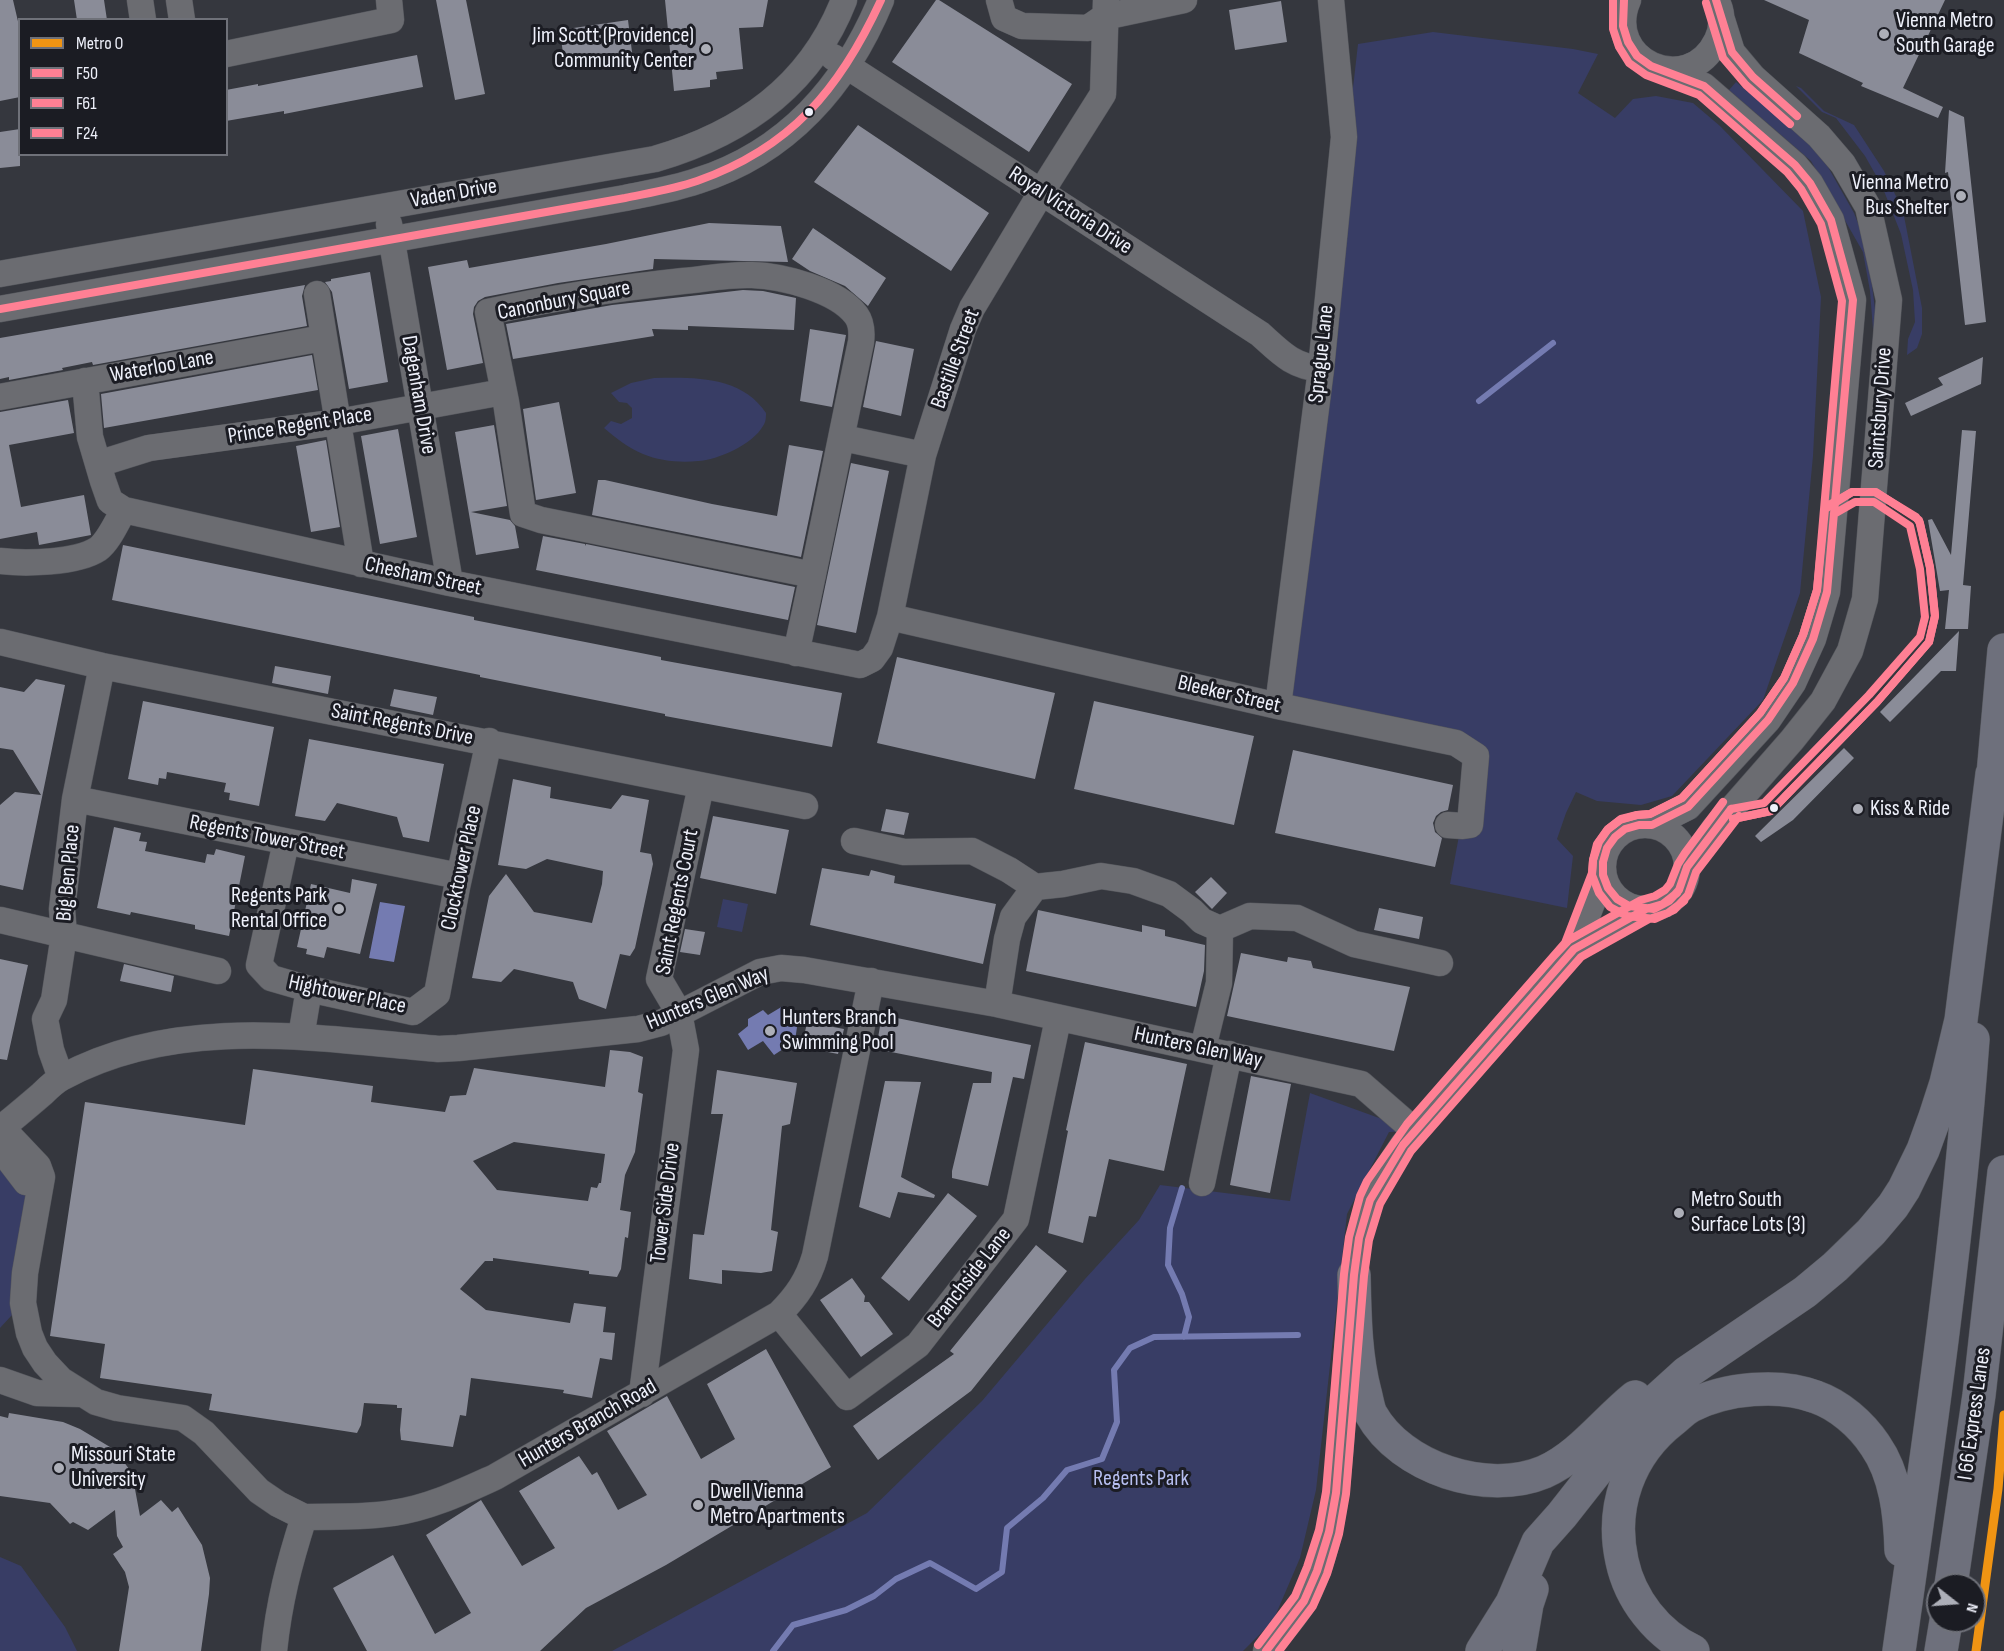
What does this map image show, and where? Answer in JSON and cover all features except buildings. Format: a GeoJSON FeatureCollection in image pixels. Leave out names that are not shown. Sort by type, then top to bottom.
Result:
{"type":"FeatureCollection","features":[{"type":"Feature","properties":{"kind":"highway"},"geometry":{"type":"LineString","coordinates":[[1900,1644],[1932,1428],[1951,1264],[1971,1068],[1992,774],[2004,650]]}},
{"type":"Feature","properties":{"kind":"highway"},"geometry":{"type":"LineString","coordinates":[[1482,1651],[1512,1603],[1538,1542],[1643,1412],[1686,1373],[1805,1292],[1834,1268],[1871,1232],[1904,1189],[1923,1149],[1946,1083],[1961,1020],[1992,774]]}},
{"type":"Feature","properties":{"kind":"highway","name":"I 66 Express Lanes"},"geometry":{"type":"LineString","coordinates":[[1953,1573],[1979,1395],[2004,1172]]}},
{"type":"Feature","properties":{"kind":"highway"},"geometry":{"type":"LineString","coordinates":[[1354,1275],[1357,1354],[1370,1413],[1396,1443],[1428,1465],[1452,1474],[1480,1480],[1507,1480],[1533,1476],[1562,1462],[1574,1454],[1622,1408],[1660,1377],[1710,1344],[1774,1313]]}},
{"type":"Feature","properties":{"kind":"highway"},"geometry":{"type":"LineString","coordinates":[[1693,1651],[1662,1631],[1646,1613],[1633,1593],[1624,1572],[1619,1546],[1618,1522],[1629,1474],[1642,1452],[1659,1431],[1691,1406],[1728,1393],[1772,1388],[1816,1397],[1851,1417],[1876,1445],[1892,1482],[1900,1523],[1900,1644]]}},
{"type":"Feature","properties":{"kind":"highway"},"geometry":{"type":"LineString","coordinates":[[1519,1651],[1527,1604],[1545,1553],[1562,1515]]}},
{"type":"Feature","properties":{"kind":"highway"},"geometry":{"type":"LineString","coordinates":[[1941,1651],[1944,1633]]}},
{"type":"Feature","properties":{"kind":"street"},"geometry":{"type":"LineString","coordinates":[[140,0],[143,18]]}},
{"type":"Feature","properties":{"kind":"street"},"geometry":{"type":"LineString","coordinates":[[179,0],[182,18]]}},
{"type":"Feature","properties":{"kind":"street"},"geometry":{"type":"LineString","coordinates":[[228,54],[391,20],[389,0]]}},
{"type":"Feature","properties":{"kind":"street","name":"Vaden Drive"},"geometry":{"type":"LineString","coordinates":[[0,274],[655,159],[686,150],[723,133],[763,109],[798,74],[819,47],[834,23],[844,0]]}},
{"type":"Feature","properties":{"kind":"street","name":"Vaden Drive"},"geometry":{"type":"LineString","coordinates":[[0,309],[625,198],[697,181],[748,159],[782,138],[828,94],[847,67],[881,0]]}},
{"type":"Feature","properties":{"kind":"street"},"geometry":{"type":"LineString","coordinates":[[999,0],[1004,18],[1022,26],[1088,28],[1105,9],[1184,0]]}},
{"type":"Feature","properties":{"kind":"street","name":"Sprague Lane"},"geometry":{"type":"LineString","coordinates":[[1278,706],[1321,369],[1344,137],[1331,0]]}},
{"type":"Feature","properties":{"kind":"street","name":"Saintsbury Drive"},"geometry":{"type":"LineString","coordinates":[[1626,3],[1623,26],[1628,42],[1637,56],[1651,66],[1667,70],[1704,86],[1717,95],[1795,165],[1810,183],[1831,220],[1853,300],[1827,592],[1813,639],[1793,683],[1768,720],[1688,807],[1652,825]]}},
{"type":"Feature","properties":{"kind":"street","name":"Bastille Street"},"geometry":{"type":"LineString","coordinates":[[860,665],[872,659],[880,648],[890,617],[923,454],[963,329],[972,308],[1041,192],[1103,94],[1105,9]]}},
{"type":"Feature","properties":{"kind":"street"},"geometry":{"type":"LineString","coordinates":[[1667,70],[1684,69],[1700,62],[1712,51],[1719,35],[1719,10]]}},
{"type":"Feature","properties":{"kind":"street","name":"Saintsbury Drive"},"geometry":{"type":"LineString","coordinates":[[1687,867],[1714,829],[1792,741],[1823,701],[1850,651],[1865,599],[1889,300],[1868,207],[1843,164],[1819,136],[1752,77],[1732,52],[1719,10]]}},
{"type":"Feature","properties":{"kind":"street","name":"Royal Victoria Drive"},"geometry":{"type":"LineString","coordinates":[[819,47],[1260,334],[1289,360],[1306,368],[1321,369]]}},
{"type":"Feature","properties":{"kind":"street","name":"Dagenham Drive"},"geometry":{"type":"LineString","coordinates":[[387,206],[450,583]]}},
{"type":"Feature","properties":{"kind":"street","name":"Canonbury Square"},"geometry":{"type":"LineString","coordinates":[[796,653],[843,438],[861,342],[862,329],[857,316],[816,288],[779,278],[752,275],[718,276],[597,293],[488,312],[504,392],[523,514],[541,520],[813,575]]}},
{"type":"Feature","properties":{"kind":"street"},"geometry":{"type":"LineString","coordinates":[[317,294],[361,564]]}},
{"type":"Feature","properties":{"kind":"street","name":"Waterloo Lane"},"geometry":{"type":"LineString","coordinates":[[0,397],[324,338]]}},
{"type":"Feature","properties":{"kind":"street"},"geometry":{"type":"LineString","coordinates":[[0,561],[75,558],[83,555],[99,548],[124,510],[110,501],[98,464],[90,437],[85,381]]}},
{"type":"Feature","properties":{"kind":"street","name":"Prince Regent Place"},"geometry":{"type":"LineString","coordinates":[[98,464],[149,448],[338,422],[504,392]]}},
{"type":"Feature","properties":{"kind":"street"},"geometry":{"type":"LineString","coordinates":[[843,438],[923,454]]}},
{"type":"Feature","properties":{"kind":"street","name":"Chesham Street"},"geometry":{"type":"LineString","coordinates":[[124,510],[450,583],[860,665]]}},
{"type":"Feature","properties":{"kind":"street","name":"Bleeker Street"},"geometry":{"type":"LineString","coordinates":[[890,617],[1278,706],[1456,743],[1476,756],[1470,825],[1448,825]]}},
{"type":"Feature","properties":{"kind":"street","name":"Saint Regents Drive"},"geometry":{"type":"LineString","coordinates":[[0,642],[102,666],[489,741],[805,806]]}},
{"type":"Feature","properties":{"kind":"street","name":"Big Ben Place"},"geometry":{"type":"LineString","coordinates":[[61,1078],[51,1050],[45,1019],[54,1000],[64,935],[63,909],[75,799],[102,666]]}},
{"type":"Feature","properties":{"kind":"street","name":"Clocktower Place"},"geometry":{"type":"LineString","coordinates":[[436,994],[489,741]]}},
{"type":"Feature","properties":{"kind":"street","name":"Saint Regents Court"},"geometry":{"type":"LineString","coordinates":[[679,1013],[658,979],[700,786]]}},
{"type":"Feature","properties":{"kind":"street","name":"Regents Tower Street"},"geometry":{"type":"LineString","coordinates":[[75,799],[459,876]]}},
{"type":"Feature","properties":{"kind":"street"},"geometry":{"type":"LineString","coordinates":[[1652,825],[1676,838],[1683,850],[1687,867],[1679,890],[1670,901],[1654,909],[1629,906],[1617,898],[1608,888],[1603,875],[1603,862],[1607,848],[1615,837],[1632,827],[1652,825]]}},
{"type":"Feature","properties":{"kind":"street","name":"Hightower Place"},"geometry":{"type":"LineString","coordinates":[[286,842],[259,965],[271,978],[309,989],[413,1012],[436,994]]}},
{"type":"Feature","properties":{"kind":"street"},"geometry":{"type":"LineString","coordinates":[[854,842],[904,852],[972,851],[1009,870],[1035,887],[1101,876],[1133,881],[1169,894],[1202,921],[1220,929],[1250,916],[1297,918],[1354,944],[1440,963]]}},
{"type":"Feature","properties":{"kind":"street"},"geometry":{"type":"LineString","coordinates":[[1266,1651],[1304,1601],[1317,1571],[1329,1532],[1336,1493],[1354,1275],[1359,1238],[1370,1200],[1387,1169],[1415,1131],[1574,949],[1603,875]]}},
{"type":"Feature","properties":{"kind":"street"},"geometry":{"type":"LineString","coordinates":[[997,1004],[1007,939],[1013,917],[1035,887]]}},
{"type":"Feature","properties":{"kind":"street"},"geometry":{"type":"LineString","coordinates":[[1574,949],[1646,909]]}},
{"type":"Feature","properties":{"kind":"street"},"geometry":{"type":"LineString","coordinates":[[0,920],[218,971]]}},
{"type":"Feature","properties":{"kind":"street"},"geometry":{"type":"LineString","coordinates":[[1203,1048],[1219,983],[1220,929]]}},
{"type":"Feature","properties":{"kind":"street","name":"Hunters Glen Way"},"geometry":{"type":"LineString","coordinates":[[1,1135],[61,1078],[122,1052],[160,1043],[216,1035],[301,1037],[438,1049],[638,1029],[661,1023],[760,972],[782,968],[871,981],[997,1004],[1361,1084],[1415,1131]]}},
{"type":"Feature","properties":{"kind":"street","name":"Hunters Branch Road"},"geometry":{"type":"LineString","coordinates":[[1,1135],[38,1166],[42,1177],[33,1184],[23,1303],[35,1348],[61,1380],[96,1402],[117,1408],[183,1418],[204,1432],[259,1491],[304,1517],[393,1514],[454,1496],[495,1477],[780,1314],[797,1295],[809,1275],[815,1256],[871,981]]}},
{"type":"Feature","properties":{"kind":"street"},"geometry":{"type":"LineString","coordinates":[[301,1037],[309,989]]}},
{"type":"Feature","properties":{"kind":"street","name":"Tower Side Drive"},"geometry":{"type":"LineString","coordinates":[[642,1394],[686,1050],[679,1013]]}},
{"type":"Feature","properties":{"kind":"street","name":"Branchside Lane"},"geometry":{"type":"LineString","coordinates":[[780,1314],[847,1397],[918,1345],[1016,1220],[1058,1019]]}},
{"type":"Feature","properties":{"kind":"street"},"geometry":{"type":"LineString","coordinates":[[1202,1183],[1229,1054]]}},
{"type":"Feature","properties":{"kind":"street"},"geometry":{"type":"LineString","coordinates":[[0,1173],[33,1184]]}},
{"type":"Feature","properties":{"kind":"street","name":"Hunters Branch Road"},"geometry":{"type":"LineString","coordinates":[[0,1380],[37,1394],[80,1394]]}},
{"type":"Feature","properties":{"kind":"street"},"geometry":{"type":"LineString","coordinates":[[274,1651],[277,1618],[285,1579],[304,1517]]}},
{"type":"Feature","properties":{"kind":"green space"},"geometry":{"type":"Polygon","coordinates":[[[1433,32],[1598,54],[1578,93],[1615,118],[1633,99],[1656,96],[1693,103],[1720,126],[1803,211],[1821,297],[1813,456],[1800,593],[1763,700],[1672,796],[1641,805],[1597,801],[1576,792],[1557,839],[1573,856],[1567,908],[1450,884],[1475,750],[1290,706],[1321,369],[1358,44],[1433,32]]]}},
{"type":"Feature","properties":{"kind":"green space"},"geometry":{"type":"Polygon","coordinates":[[[1736,82],[1794,129],[1813,148],[1828,167],[1854,213],[1867,246],[1877,325],[1874,342],[1870,291],[1863,252],[1811,161],[1729,90],[1736,82]]]}},
{"type":"Feature","properties":{"kind":"green space"},"geometry":{"type":"Polygon","coordinates":[[[1796,86],[1801,88],[1824,111],[1854,125],[1884,171],[1903,211],[1922,308],[1922,334],[1917,348],[1907,355],[1908,339],[1915,322],[1913,290],[1901,234],[1882,186],[1865,156],[1836,118],[1822,112],[1796,86]]]}},
{"type":"Feature","properties":{"kind":"green space"},"geometry":{"type":"Polygon","coordinates":[[[654,378],[701,379],[731,385],[756,401],[766,413],[765,423],[758,433],[743,445],[715,458],[677,462],[643,454],[627,446],[604,428],[611,421],[621,424],[632,418],[632,408],[627,403],[619,402],[611,393],[631,383],[654,378]]]}},
{"type":"Feature","properties":{"kind":"green space"},"geometry":{"type":"Polygon","coordinates":[[[723,899],[748,904],[742,932],[717,927],[723,899]]]}},
{"type":"Feature","properties":{"kind":"green space","name":"Regents Park"},"geometry":{"type":"Polygon","coordinates":[[[1310,1093],[1415,1131],[1389,1132],[1347,1214],[1316,1490],[1300,1558],[1273,1621],[1243,1651],[612,1651],[867,1513],[982,1401],[1085,1279],[1139,1220],[1160,1185],[1290,1201],[1310,1093]]]}},
{"type":"Feature","properties":{"kind":"green space"},"geometry":{"type":"Polygon","coordinates":[[[0,1146],[38,1166],[23,1303],[0,1328],[0,1146]]]}},
{"type":"Feature","properties":{"kind":"green space"},"geometry":{"type":"Polygon","coordinates":[[[0,1557],[21,1566],[65,1627],[77,1651],[0,1651],[0,1557]]]}},
{"type":"Feature","properties":{"kind":"shaded area"},"geometry":{"type":"Polygon","coordinates":[[[380,902],[405,906],[394,962],[369,958],[380,902]]]}},
{"type":"Feature","properties":{"kind":"shaded area","name":"Hunters Branch Swimming Pool"},"geometry":{"type":"Polygon","coordinates":[[[783,1006],[797,1027],[795,1041],[774,1055],[763,1041],[748,1050],[738,1034],[748,1026],[748,1019],[763,1010],[768,1015],[783,1006]]]}},
{"type":"Feature","properties":{"kind":"waterway"},"geometry":{"type":"LineString","coordinates":[[1479,401],[1553,343]]}},
{"type":"Feature","properties":{"kind":"waterway"},"geometry":{"type":"LineString","coordinates":[[1182,1188],[1170,1228],[1168,1265],[1182,1294],[1189,1317],[1184,1337]]}},
{"type":"Feature","properties":{"kind":"waterway"},"geometry":{"type":"LineString","coordinates":[[773,1651],[793,1625],[846,1610],[874,1596],[896,1579],[930,1563],[976,1589],[1002,1572],[1007,1528],[1043,1498],[1067,1470],[1102,1459],[1117,1422],[1114,1370],[1130,1348],[1154,1337],[1298,1335]]}},
{"type":"Feature","properties":{"kind":"metro line","name":"O"},"geometry":{"type":"LineString","coordinates":[[1976,1651],[1998,1489],[2004,1415]]}},
{"type":"Feature","properties":{"kind":"transit line","name":"F50"},"geometry":{"type":"LineString","coordinates":[[0,309],[625,198],[697,181],[760,151],[786,133],[809,112],[830,88],[848,61],[881,0]]}},
{"type":"Feature","properties":{"kind":"transit line","name":"F61"},"geometry":{"type":"LineString","coordinates":[[1613,0],[1613,29],[1619,47],[1629,63],[1646,75],[1699,95],[1787,172],[1801,189],[1821,224],[1842,301],[1817,590],[1803,635],[1784,678],[1760,713],[1682,798],[1650,814],[1620,820],[1608,829],[1599,842],[1593,860],[1592,875],[1599,893],[1610,907],[1627,916],[1655,919],[1674,910],[1688,895],[1696,872],[1739,816]]}},
{"type":"Feature","properties":{"kind":"transit line","name":"F50"},"geometry":{"type":"LineString","coordinates":[[1624,0],[1623,26],[1628,42],[1637,56],[1651,66],[1704,86],[1795,165],[1810,183],[1831,220],[1853,300],[1827,592],[1813,639],[1793,683],[1768,720],[1688,807],[1652,825],[1639,825],[1625,829],[1615,837],[1607,848],[1603,862],[1603,875],[1608,888],[1617,899],[1629,906],[1654,909],[1669,901],[1679,890],[1687,867],[1731,809]]}},
{"type":"Feature","properties":{"kind":"transit line","name":"F50"},"geometry":{"type":"LineString","coordinates":[[1716,0],[1732,52],[1753,77],[1797,116]]}},
{"type":"Feature","properties":{"kind":"transit line","name":"F61"},"geometry":{"type":"LineString","coordinates":[[1706,3],[1723,58],[1746,85],[1790,124]]}},
{"type":"Feature","properties":{"kind":"transit line","name":"F61"},"geometry":{"type":"LineString","coordinates":[[1733,819],[1771,811],[1877,702],[1929,642],[1935,616],[1930,567],[1919,520],[1876,492],[1852,492],[1829,505]]}},
{"type":"Feature","properties":{"kind":"transit line","name":"F24"},"geometry":{"type":"LineString","coordinates":[[1258,1645],[1295,1596],[1319,1530],[1326,1492],[1349,1237],[1360,1196],[1367,1181],[1407,1124],[1565,943],[1592,873],[1597,844],[1607,830],[1621,819],[1650,814],[1682,798],[1760,713],[1784,678],[1803,635],[1817,590],[1825,509],[1852,492],[1875,492],[1916,517],[1920,523],[1930,568],[1935,616],[1929,642],[1877,702],[1771,811],[1733,819]]}},
{"type":"Feature","properties":{"kind":"transit line","name":"F50"},"geometry":{"type":"LineString","coordinates":[[1731,809],[1764,803],[1869,695],[1920,637],[1925,617],[1920,569],[1910,526],[1874,502],[1855,502],[1834,514]]}},
{"type":"Feature","properties":{"kind":"transit line","name":"F24"},"geometry":{"type":"LineString","coordinates":[[1551,959],[1569,940],[1641,900],[1665,890],[1685,853],[1723,802]]}},
{"type":"Feature","properties":{"kind":"transit line","name":"F50"},"geometry":{"type":"LineString","coordinates":[[1266,1651],[1304,1601],[1317,1571],[1329,1532],[1336,1493],[1354,1275],[1359,1238],[1370,1200],[1403,1145],[1574,949],[1646,909],[1663,904],[1677,893]]}},
{"type":"Feature","properties":{"kind":"transit line","name":"F61"},"geometry":{"type":"LineString","coordinates":[[1279,1651],[1313,1606],[1327,1574],[1339,1534],[1346,1494],[1364,1276],[1369,1240],[1380,1204],[1411,1151],[1581,957],[1649,919],[1668,913],[1684,901]]}},
{"type":"Feature","properties":{"kind":"place","name":"Vienna Metro South Garage"},"geometry":{"type":"Point","coordinates":[1884,34]}},
{"type":"Feature","properties":{"kind":"place","name":"Jim Scott (Providence) Community Center"},"geometry":{"type":"Point","coordinates":[706,49]}},
{"type":"Feature","properties":{"kind":"place","name":"Vienna Metro Bus Shelter"},"geometry":{"type":"Point","coordinates":[1961,196]}},
{"type":"Feature","properties":{"kind":"place","name":"Kiss & Ride"},"geometry":{"type":"Point","coordinates":[1858,809]}},
{"type":"Feature","properties":{"kind":"place","name":"Regents Park Rental Office"},"geometry":{"type":"Point","coordinates":[339,909]}},
{"type":"Feature","properties":{"kind":"place","name":"Hunters Branch Swimming Pool"},"geometry":{"type":"Point","coordinates":[770,1031]}},
{"type":"Feature","properties":{"kind":"place","name":"Metro South Surface Lots (3)"},"geometry":{"type":"Point","coordinates":[1679,1213]}},
{"type":"Feature","properties":{"kind":"place","name":"Missouri State University"},"geometry":{"type":"Point","coordinates":[59,1468]}},
{"type":"Feature","properties":{"kind":"place","name":"Dwell Vienna Metro Apartments"},"geometry":{"type":"Point","coordinates":[698,1505]}}]}
